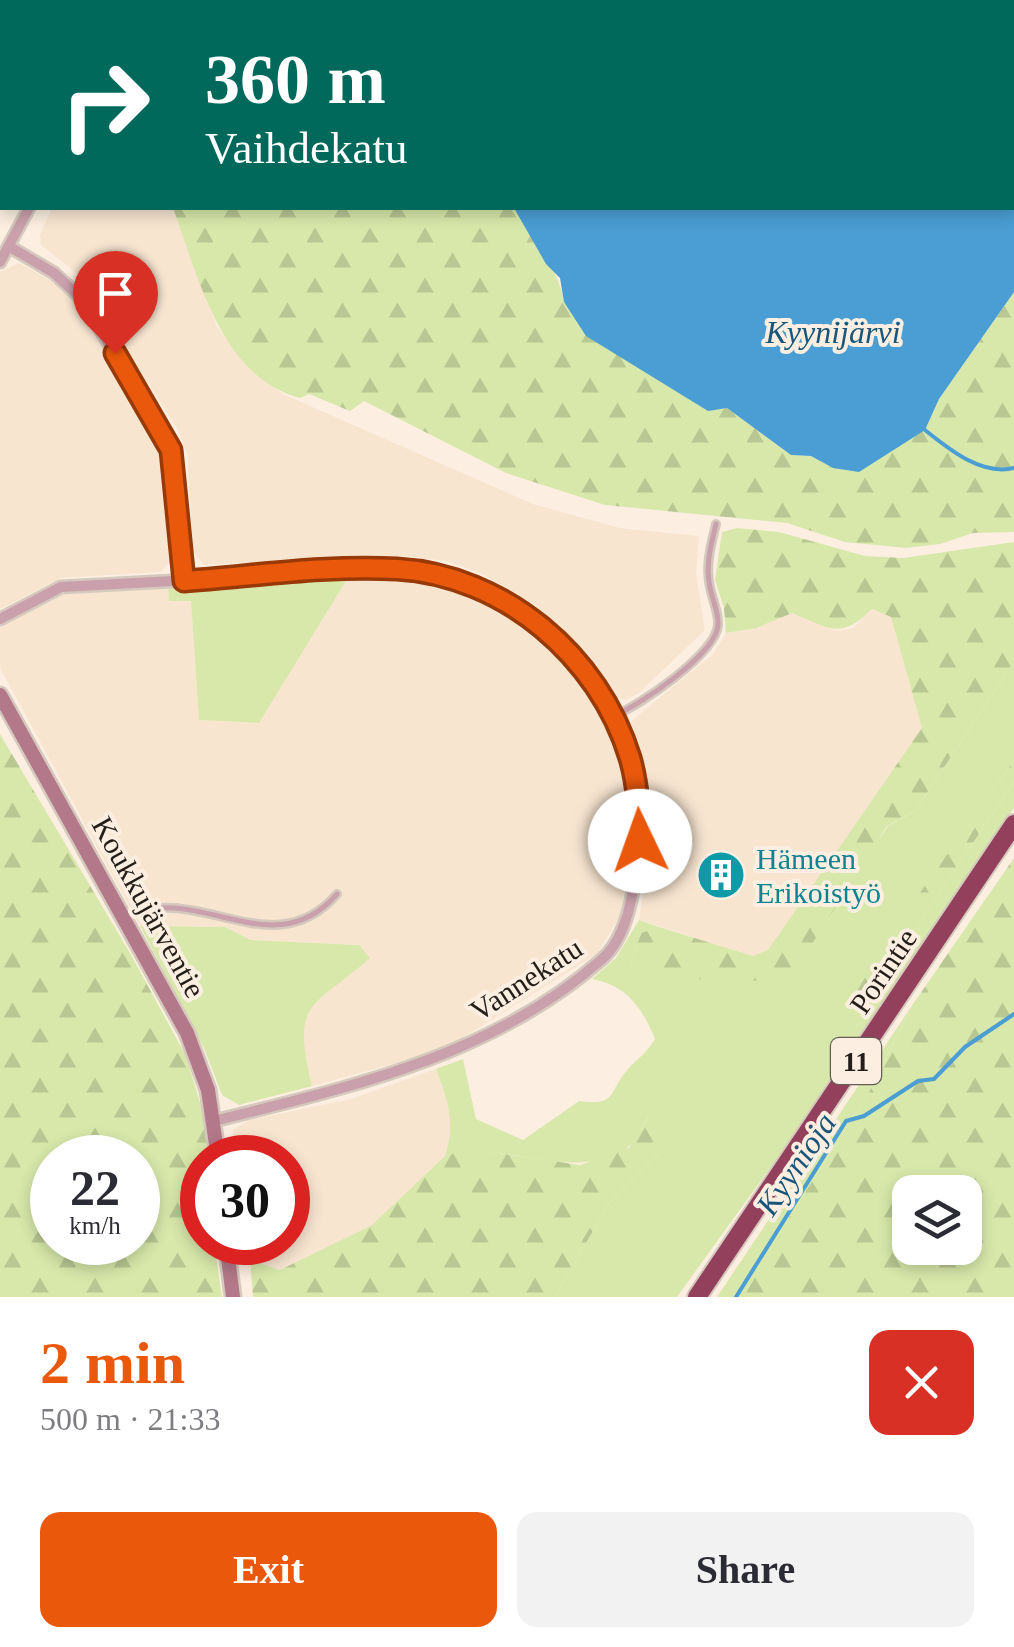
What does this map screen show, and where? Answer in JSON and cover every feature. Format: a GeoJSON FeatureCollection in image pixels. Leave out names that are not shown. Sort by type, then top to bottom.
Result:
{"type":"FeatureCollection","features":[{"type":"Feature","properties":{"kind":"highway","name":"Porintie"},"geometry":{"type":"LineString","coordinates":[[697,1297],[1014,824]]}},
{"type":"Feature","properties":{"kind":"street"},"geometry":{"type":"LineString","coordinates":[[0,262],[28,210]]}},
{"type":"Feature","properties":{"kind":"street"},"geometry":{"type":"LineString","coordinates":[[10,247],[54,272],[83,300],[171,450],[184,581]]}},
{"type":"Feature","properties":{"kind":"street","name":"Vannekatu"},"geometry":{"type":"LineString","coordinates":[[0,619],[61,587],[398,569],[445,577],[532,619],[568,650],[612,716],[630,759],[640,841],[628,911],[619,937],[604,958],[564,989],[467,1046],[375,1080],[214,1121]]}},
{"type":"Feature","properties":{"kind":"street","name":"Koukkujärventie"},"geometry":{"type":"LineString","coordinates":[[0,695],[187,1032],[200,1064],[216,1135]]}},
{"type":"Feature","properties":{"kind":"street"},"geometry":{"type":"LineString","coordinates":[[229,1265],[233,1297]]}},
{"type":"Feature","properties":{"kind":"lane"},"geometry":{"type":"LineString","coordinates":[[612,716],[639,704],[712,643],[719,622],[710,588],[708,554],[716,524]]}},
{"type":"Feature","properties":{"kind":"lane"},"geometry":{"type":"LineString","coordinates":[[124,918],[162,906],[231,921],[297,923],[314,917],[337,894]]}},
{"type":"Feature","properties":{"kind":"shaded area"},"geometry":{"type":"Polygon","coordinates":[[[51,210],[174,210],[217,327],[254,372],[283,394],[533,504],[620,528],[699,536],[696,573],[705,630],[639,693],[625,700],[615,696],[573,640],[534,604],[484,575],[447,561],[403,556],[204,565],[193,551],[187,454],[178,430],[80,276],[41,245],[40,235],[51,210]]]}},
{"type":"Feature","properties":{"kind":"shaded area"},"geometry":{"type":"Polygon","coordinates":[[[19,263],[55,283],[76,304],[159,442],[167,466],[175,558],[160,572],[61,578],[0,609],[0,272],[19,263]]]}},
{"type":"Feature","properties":{"kind":"shaded area"},"geometry":{"type":"Polygon","coordinates":[[[349,576],[429,581],[501,606],[531,624],[564,655],[607,721],[622,757],[632,801],[634,842],[620,916],[597,954],[464,1037],[422,1056],[312,1086],[301,1041],[305,1014],[323,993],[369,958],[359,945],[251,940],[225,927],[140,926],[0,668],[0,628],[61,595],[168,587],[170,600],[191,600],[199,720],[259,723],[349,576]]]}},
{"type":"Feature","properties":{"kind":"shaded area"},"geometry":{"type":"Polygon","coordinates":[[[872,609],[891,617],[922,728],[768,951],[753,956],[639,920],[652,845],[651,796],[629,729],[631,721],[713,654],[726,633],[756,628],[792,612],[836,631],[853,628],[872,609]]]}},
{"type":"Feature","properties":{"kind":"shaded area"},"geometry":{"type":"Polygon","coordinates":[[[436,1069],[450,1108],[452,1134],[445,1156],[372,1225],[310,1255],[310,1135],[233,1135],[233,1130],[249,1120],[351,1099],[436,1069]]]}},
{"type":"Feature","properties":{"kind":"shaded area"},"geometry":{"type":"Polygon","coordinates":[[[265,1265],[290,1265],[280,1270],[265,1265]]]}},
{"type":"Feature","properties":{"kind":"green space"},"geometry":{"type":"Polygon","coordinates":[[[174,210],[515,210],[551,266],[564,302],[668,385],[707,410],[727,408],[791,455],[811,456],[833,468],[925,430],[939,399],[1014,292],[1014,532],[973,533],[940,544],[906,548],[845,542],[787,523],[605,505],[506,473],[364,401],[350,411],[309,394],[300,398],[273,387],[250,369],[231,346],[203,292],[174,210]]]}},
{"type":"Feature","properties":{"kind":"green space"},"geometry":{"type":"Polygon","coordinates":[[[737,528],[779,532],[865,556],[903,558],[1014,542],[1014,662],[915,811],[887,826],[794,972],[779,981],[650,978],[630,968],[641,933],[659,927],[753,956],[768,950],[922,728],[891,617],[872,609],[851,625],[834,629],[792,613],[756,628],[726,633],[724,608],[715,580],[722,532],[737,528]]]}},
{"type":"Feature","properties":{"kind":"green space"},"geometry":{"type":"Polygon","coordinates":[[[349,576],[259,723],[199,720],[191,601],[169,601],[168,587],[349,576]]]}},
{"type":"Feature","properties":{"kind":"green space"},"geometry":{"type":"Polygon","coordinates":[[[1014,662],[1014,760],[850,993],[870,996],[1014,782],[1014,808],[793,1136],[677,1297],[555,1297],[609,1203],[659,1154],[648,1118],[626,1149],[604,1159],[559,1162],[490,1152],[445,1156],[449,1112],[436,1069],[463,1059],[476,1119],[523,1140],[579,1101],[606,1099],[655,1039],[631,999],[614,986],[592,979],[616,958],[639,920],[659,927],[641,933],[630,968],[779,981],[888,826],[915,811],[1014,662]]]}},
{"type":"Feature","properties":{"kind":"green space"},"geometry":{"type":"Polygon","coordinates":[[[0,734],[130,953],[186,1056],[204,1116],[205,1135],[180,1135],[180,1265],[217,1265],[222,1297],[0,1297],[0,734]]]}},
{"type":"Feature","properties":{"kind":"green space"},"geometry":{"type":"Polygon","coordinates":[[[1014,760],[1014,782],[870,996],[849,993],[1014,760]]]}},
{"type":"Feature","properties":{"kind":"green space"},"geometry":{"type":"Polygon","coordinates":[[[1014,858],[1014,1297],[738,1297],[867,1096],[913,1004],[1014,858]]]}},
{"type":"Feature","properties":{"kind":"green space"},"geometry":{"type":"Polygon","coordinates":[[[140,926],[225,927],[251,940],[359,945],[370,958],[320,998],[306,1021],[304,1037],[312,1086],[239,1105],[222,1095],[204,1048],[140,926]]]}},
{"type":"Feature","properties":{"kind":"green space"},"geometry":{"type":"Polygon","coordinates":[[[913,1004],[867,1096],[738,1297],[717,1297],[913,1004]]]}},
{"type":"Feature","properties":{"kind":"green space"},"geometry":{"type":"Polygon","coordinates":[[[649,1117],[660,1125],[659,1154],[609,1203],[555,1297],[253,1297],[250,1265],[280,1270],[290,1265],[310,1265],[310,1255],[372,1225],[445,1156],[470,1149],[580,1165],[629,1148],[649,1117]]]}},
{"type":"Feature","properties":{"kind":"water","name":"Kyynijärvi"},"geometry":{"type":"Polygon","coordinates":[[[515,210],[1014,210],[1014,292],[939,399],[925,430],[859,472],[833,468],[811,456],[791,455],[727,408],[708,411],[586,336],[564,302],[560,278],[546,264],[515,210]]]}},
{"type":"Feature","properties":{"kind":"waterway","name":"Kyynioja"},"geometry":{"type":"LineString","coordinates":[[925,430],[978,465],[1014,468]]}},
{"type":"Feature","properties":{"kind":"waterway","name":"Kyynioja"},"geometry":{"type":"LineString","coordinates":[[736,1297],[846,1121],[864,1116],[918,1081],[934,1079],[965,1047],[1014,1014]]}},
{"type":"Feature","properties":{"kind":"place","name":"Hämeen Erikoistyö"},"geometry":{"type":"Point","coordinates":[721,875]}},
{"type":"Feature","properties":{"kind":"route"},"geometry":{"type":"LineString","coordinates":[[115,353],[171,450],[184,581],[398,569],[445,577],[506,604],[532,619],[568,650],[593,682],[630,759],[638,798],[640,841]]}}]}
